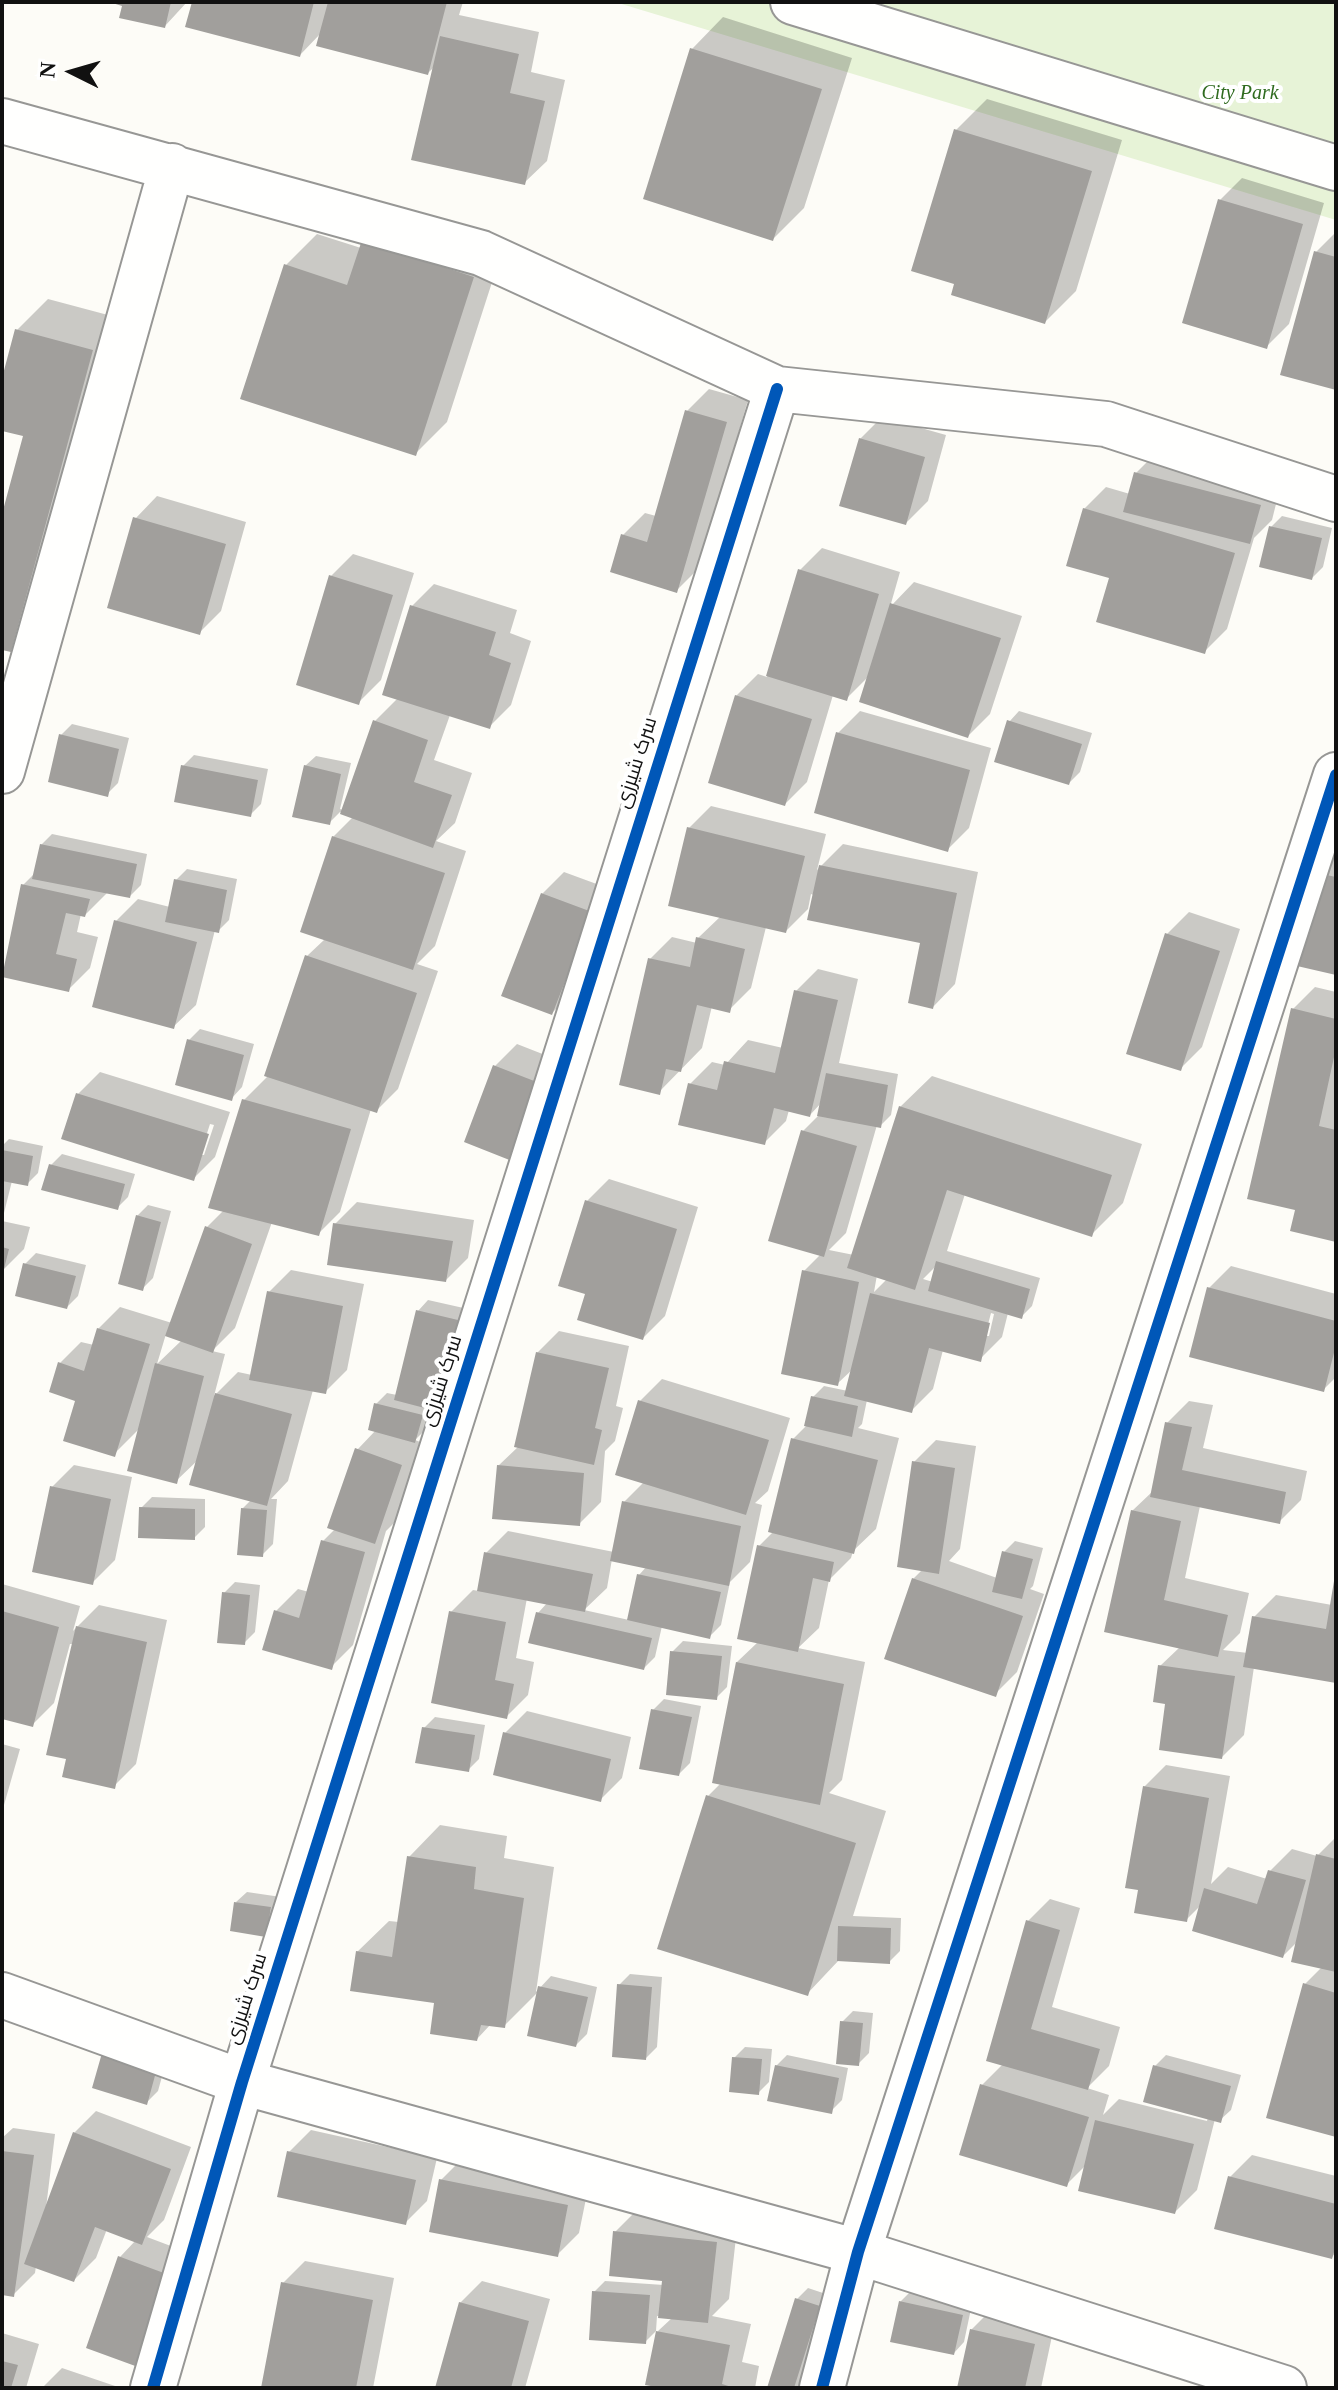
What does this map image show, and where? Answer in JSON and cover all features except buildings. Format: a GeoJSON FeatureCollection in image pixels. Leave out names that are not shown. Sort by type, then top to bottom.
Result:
{"type":"FeatureCollection","features":[{"type":"Feature","properties":{"kind":"street"},"geometry":{"type":"LineString","coordinates":[[793,2],[1336,168]]}},
{"type":"Feature","properties":{"kind":"street"},"geometry":{"type":"LineString","coordinates":[[2,121],[481,253],[777,389],[1106,424],[1336,499]]}},
{"type":"Feature","properties":{"kind":"street"},"geometry":{"type":"LineString","coordinates":[[2,771],[172,166]]}},
{"type":"Feature","properties":{"kind":"street","name":"سرک شیرزی"},"geometry":{"type":"LineString","coordinates":[[153,2388],[242,2082],[777,389]]}},
{"type":"Feature","properties":{"kind":"street"},"geometry":{"type":"LineString","coordinates":[[822,2388],[858,2252],[1336,775]]}},
{"type":"Feature","properties":{"kind":"street"},"geometry":{"type":"LineString","coordinates":[[2,1995],[242,2082],[858,2252],[1284,2388]]}},
{"type":"Feature","properties":{"kind":"green space","name":"City Park"},"geometry":{"type":"Polygon","coordinates":[[[615,2],[1336,2],[1336,220],[615,2]]]}},
{"type":"Feature","properties":{"kind":"cycle path"},"geometry":{"type":"LineString","coordinates":[[153,2388],[242,2082],[777,389]]}},
{"type":"Feature","properties":{"kind":"cycle path"},"geometry":{"type":"LineString","coordinates":[[822,2388],[858,2252],[1336,775]]}}]}
